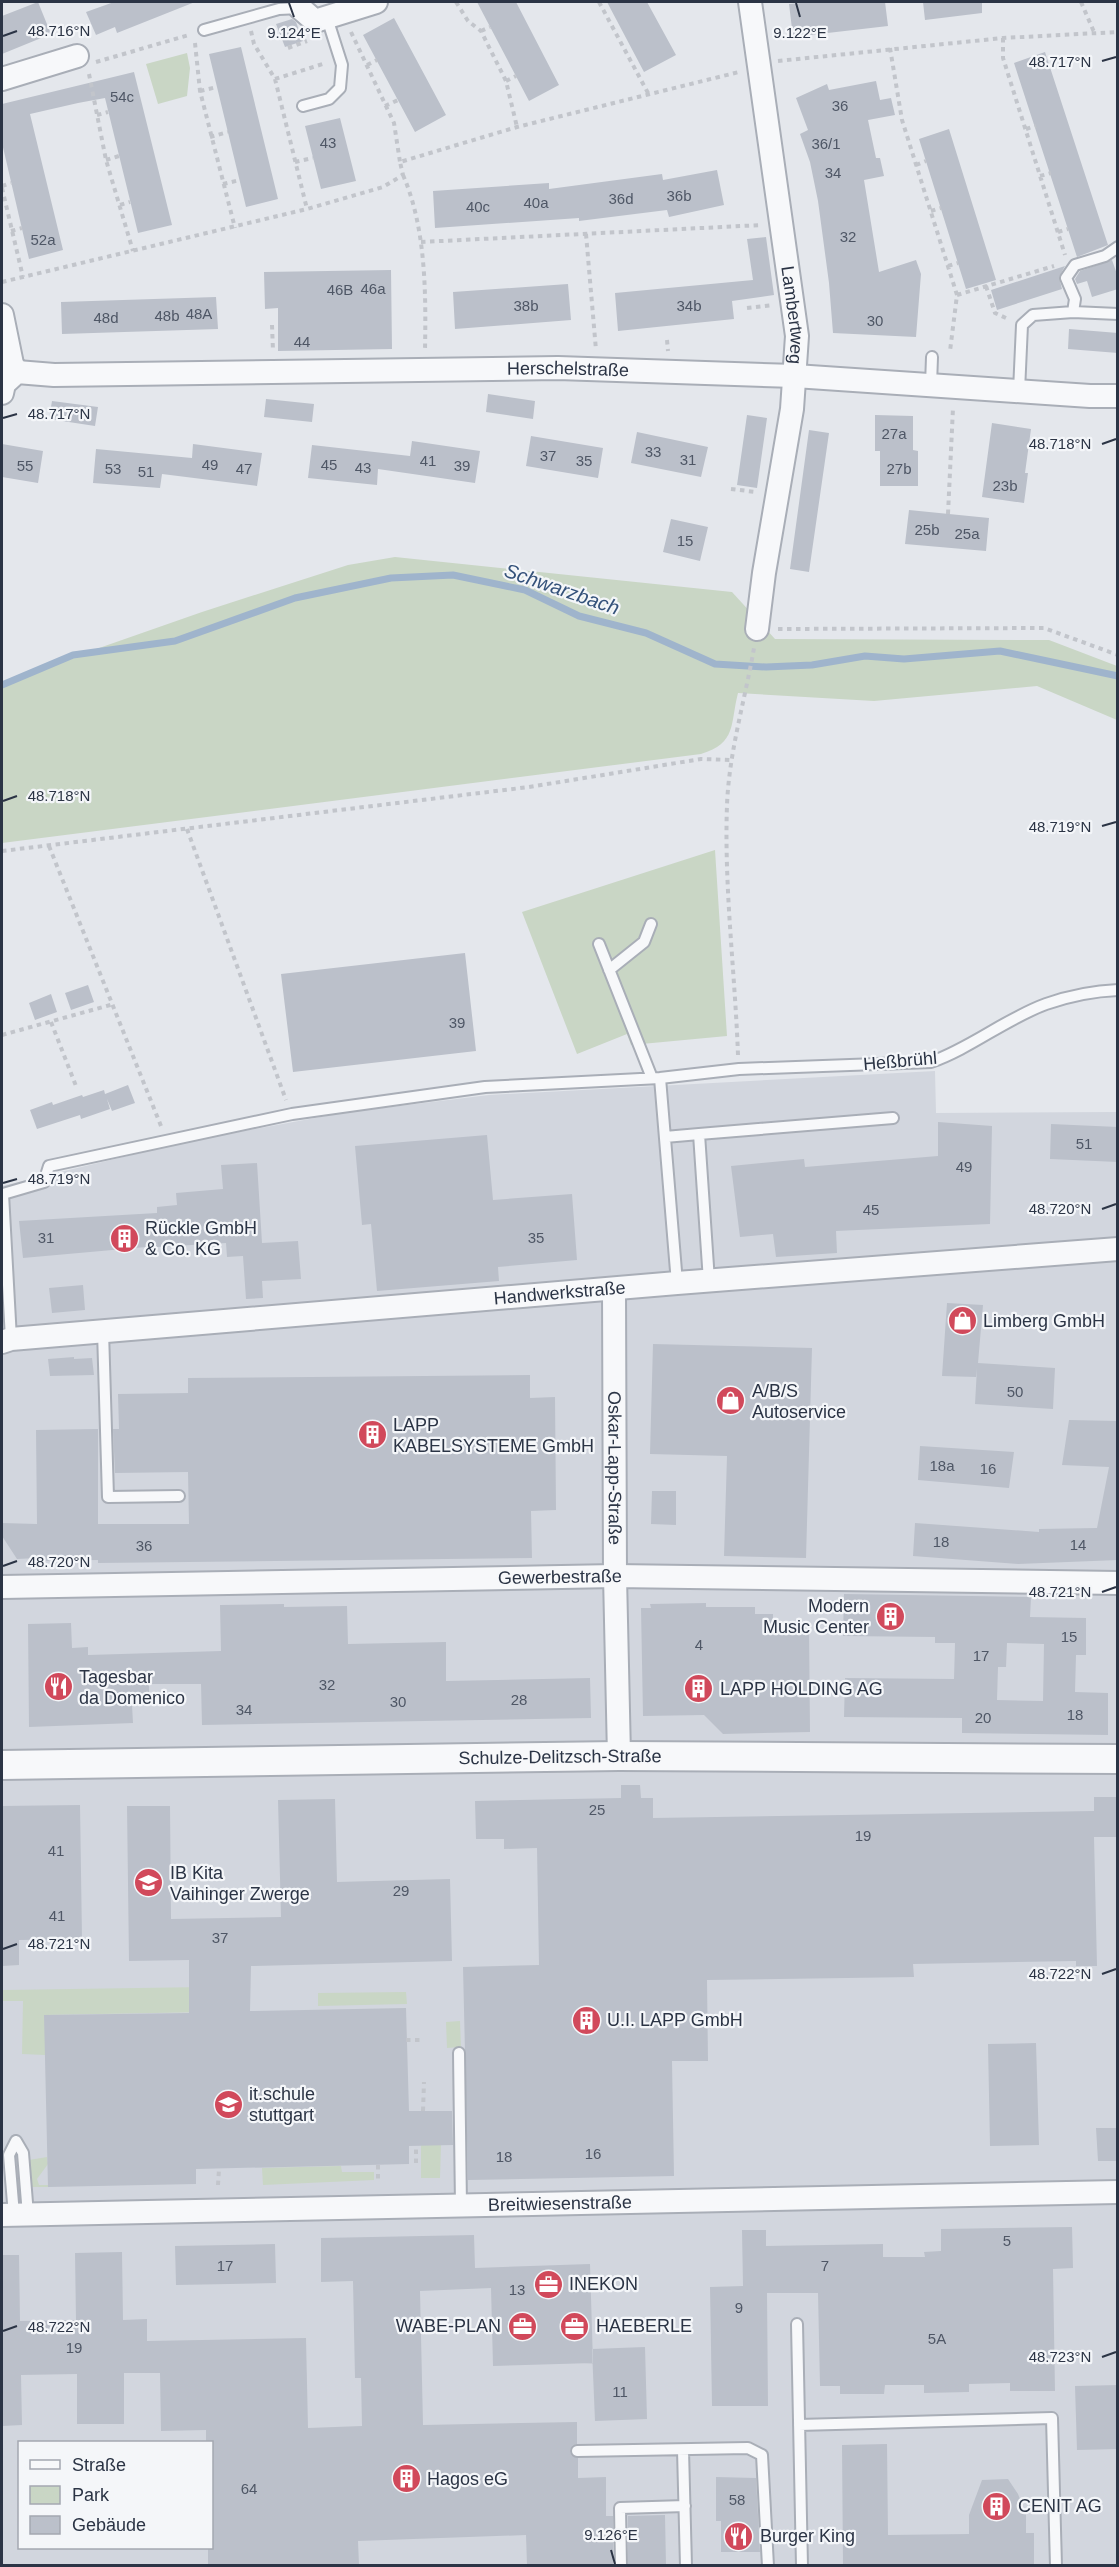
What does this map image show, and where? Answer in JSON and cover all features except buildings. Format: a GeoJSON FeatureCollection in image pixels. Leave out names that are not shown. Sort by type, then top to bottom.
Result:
{"type":"FeatureCollection","features":[{"type":"Feature","properties":{"kind":"street"},"geometry":{"type":"LineString","coordinates":[[300,8],[315,21],[376,2]]}},
{"type":"Feature","properties":{"kind":"street","name":"Lambertweg"},"geometry":{"type":"LineString","coordinates":[[750,2],[797,336],[792,409],[764,573],[757,629]]}},
{"type":"Feature","properties":{"kind":"street"},"geometry":{"type":"LineString","coordinates":[[2,79],[77,56]]}},
{"type":"Feature","properties":{"kind":"street","name":"Herschelstraße"},"geometry":{"type":"LineString","coordinates":[[2,315],[12,364],[6,383],[54,375],[425,369],[596,369],[795,376],[1118,396]]}},
{"type":"Feature","properties":{"kind":"street","name":"Handwerkstraße"},"geometry":{"type":"LineString","coordinates":[[6,1341],[677,1283],[1118,1250]]}},
{"type":"Feature","properties":{"kind":"street","name":"Oskar-Lapp-Straße"},"geometry":{"type":"LineString","coordinates":[[614,1290],[615,1576],[619,1756]]}},
{"type":"Feature","properties":{"kind":"street","name":"Gewerbestraße"},"geometry":{"type":"LineString","coordinates":[[2,1587],[615,1576],[1118,1583]]}},
{"type":"Feature","properties":{"kind":"street","name":"Schulze-Delitzsch-Straße"},"geometry":{"type":"LineString","coordinates":[[2,1765],[619,1756],[1118,1759]]}},
{"type":"Feature","properties":{"kind":"street","name":"Breitwiesenstraße"},"geometry":{"type":"LineString","coordinates":[[15,2215],[1118,2192]]}},
{"type":"Feature","properties":{"kind":"lane"},"geometry":{"type":"LineString","coordinates":[[204,30],[279,9],[300,8]]}},
{"type":"Feature","properties":{"kind":"lane"},"geometry":{"type":"LineString","coordinates":[[303,106],[329,99],[340,88],[343,79],[327,18]]}},
{"type":"Feature","properties":{"kind":"lane"},"geometry":{"type":"LineString","coordinates":[[1073,312],[1074,298],[1066,278],[1075,266],[1105,256],[1118,247]]}},
{"type":"Feature","properties":{"kind":"lane"},"geometry":{"type":"LineString","coordinates":[[1019,391],[1022,325],[1033,315],[1073,312],[1118,314]]}},
{"type":"Feature","properties":{"kind":"lane"},"geometry":{"type":"LineString","coordinates":[[930,385],[932,357]]}},
{"type":"Feature","properties":{"kind":"lane"},"geometry":{"type":"LineString","coordinates":[[609,970],[644,942],[651,924]]}},
{"type":"Feature","properties":{"kind":"lane"},"geometry":{"type":"LineString","coordinates":[[598,944],[656,1078],[665,1137],[677,1283]]}},
{"type":"Feature","properties":{"kind":"lane","name":"Heßbrühl"},"geometry":{"type":"LineString","coordinates":[[6,1341],[3,1194],[44,1182],[49,1166],[166,1139],[292,1114],[485,1087],[656,1078],[739,1070],[931,1062],[951,1055],[1045,1004],[1092,992],[1118,990]]}},
{"type":"Feature","properties":{"kind":"lane"},"geometry":{"type":"LineString","coordinates":[[665,1137],[893,1118]]}},
{"type":"Feature","properties":{"kind":"lane"},"geometry":{"type":"LineString","coordinates":[[699,1134],[709,1281]]}},
{"type":"Feature","properties":{"kind":"lane"},"geometry":{"type":"LineString","coordinates":[[103,1331],[108,1497],[179,1496]]}},
{"type":"Feature","properties":{"kind":"lane"},"geometry":{"type":"LineString","coordinates":[[459,2053],[460,2206]]}},
{"type":"Feature","properties":{"kind":"lane"},"geometry":{"type":"LineString","coordinates":[[16,2141],[23,2153],[15,2215],[9,2155],[16,2141]]}},
{"type":"Feature","properties":{"kind":"lane"},"geometry":{"type":"LineString","coordinates":[[797,2324],[802,2565]]}},
{"type":"Feature","properties":{"kind":"lane"},"geometry":{"type":"LineString","coordinates":[[799,2425],[1052,2418],[1056,2565]]}},
{"type":"Feature","properties":{"kind":"lane"},"geometry":{"type":"LineString","coordinates":[[578,2451],[748,2448],[762,2455],[768,2565]]}},
{"type":"Feature","properties":{"kind":"lane"},"geometry":{"type":"LineString","coordinates":[[683,2450],[686,2565]]}},
{"type":"Feature","properties":{"kind":"lane"},"geometry":{"type":"LineString","coordinates":[[621,2565],[620,2508],[685,2506]]}},
{"type":"Feature","properties":{"kind":"path"},"geometry":{"type":"LineString","coordinates":[[456,2],[468,21],[481,31],[506,81],[517,127]]}},
{"type":"Feature","properties":{"kind":"path"},"geometry":{"type":"LineString","coordinates":[[1081,2],[1094,32]]}},
{"type":"Feature","properties":{"kind":"path"},"geometry":{"type":"LineString","coordinates":[[608,3],[601,4],[648,93]]}},
{"type":"Feature","properties":{"kind":"path"},"geometry":{"type":"LineString","coordinates":[[247,17],[254,44],[275,79],[307,209]]}},
{"type":"Feature","properties":{"kind":"path"},"geometry":{"type":"LineString","coordinates":[[481,31],[490,27]]}},
{"type":"Feature","properties":{"kind":"path"},"geometry":{"type":"LineString","coordinates":[[400,162],[517,127],[720,77],[760,63],[1003,38],[1118,32]]}},
{"type":"Feature","properties":{"kind":"path"},"geometry":{"type":"LineString","coordinates":[[133,251],[106,160],[87,64],[193,34],[200,91],[235,228]]}},
{"type":"Feature","properties":{"kind":"path"},"geometry":{"type":"LineString","coordinates":[[1003,38],[1003,58],[1066,258]]}},
{"type":"Feature","properties":{"kind":"path"},"geometry":{"type":"LineString","coordinates":[[288,48],[306,42]]}},
{"type":"Feature","properties":{"kind":"path"},"geometry":{"type":"LineString","coordinates":[[890,48],[902,120],[957,295],[950,351]]}},
{"type":"Feature","properties":{"kind":"path"},"geometry":{"type":"LineString","coordinates":[[626,52],[632,49]]}},
{"type":"Feature","properties":{"kind":"path"},"geometry":{"type":"LineString","coordinates":[[360,51],[394,123],[403,175],[412,195],[421,242],[425,369]]}},
{"type":"Feature","properties":{"kind":"path"},"geometry":{"type":"LineString","coordinates":[[275,79],[339,59]]}},
{"type":"Feature","properties":{"kind":"path"},"geometry":{"type":"LineString","coordinates":[[366,65],[376,60]]}},
{"type":"Feature","properties":{"kind":"path"},"geometry":{"type":"LineString","coordinates":[[506,81],[516,76]]}},
{"type":"Feature","properties":{"kind":"path"},"geometry":{"type":"LineString","coordinates":[[200,91],[217,87]]}},
{"type":"Feature","properties":{"kind":"path"},"geometry":{"type":"LineString","coordinates":[[385,106],[398,99]]}},
{"type":"Feature","properties":{"kind":"path"},"geometry":{"type":"LineString","coordinates":[[97,115],[108,112]]}},
{"type":"Feature","properties":{"kind":"path"},"geometry":{"type":"LineString","coordinates":[[1026,129],[1036,126]]}},
{"type":"Feature","properties":{"kind":"path"},"geometry":{"type":"LineString","coordinates":[[210,137],[228,132]]}},
{"type":"Feature","properties":{"kind":"path"},"geometry":{"type":"LineString","coordinates":[[106,160],[119,156]]}},
{"type":"Feature","properties":{"kind":"path"},"geometry":{"type":"LineString","coordinates":[[295,162],[313,158]]}},
{"type":"Feature","properties":{"kind":"path"},"geometry":{"type":"LineString","coordinates":[[916,165],[926,161]]}},
{"type":"Feature","properties":{"kind":"path"},"geometry":{"type":"LineString","coordinates":[[1040,176],[1051,173]]}},
{"type":"Feature","properties":{"kind":"path"},"geometry":{"type":"LineString","coordinates":[[2,282],[307,209],[383,187],[403,175]]}},
{"type":"Feature","properties":{"kind":"path"},"geometry":{"type":"LineString","coordinates":[[223,184],[240,180]]}},
{"type":"Feature","properties":{"kind":"path"},"geometry":{"type":"LineString","coordinates":[[11,183],[2,187],[4,207],[23,277]]}},
{"type":"Feature","properties":{"kind":"path"},"geometry":{"type":"LineString","coordinates":[[119,205],[130,202]]}},
{"type":"Feature","properties":{"kind":"path"},"geometry":{"type":"LineString","coordinates":[[931,211],[941,208]]}},
{"type":"Feature","properties":{"kind":"path"},"geometry":{"type":"LineString","coordinates":[[421,242],[739,227],[780,223]]}},
{"type":"Feature","properties":{"kind":"path"},"geometry":{"type":"LineString","coordinates":[[12,231],[22,228]]}},
{"type":"Feature","properties":{"kind":"path"},"geometry":{"type":"LineString","coordinates":[[1058,232],[1068,229]]}},
{"type":"Feature","properties":{"kind":"path"},"geometry":{"type":"LineString","coordinates":[[586,234],[596,369]]}},
{"type":"Feature","properties":{"kind":"path"},"geometry":{"type":"LineString","coordinates":[[948,266],[958,263]]}},
{"type":"Feature","properties":{"kind":"path"},"geometry":{"type":"LineString","coordinates":[[957,295],[1059,265]]}},
{"type":"Feature","properties":{"kind":"path"},"geometry":{"type":"LineString","coordinates":[[986,286],[995,313]]}},
{"type":"Feature","properties":{"kind":"path"},"geometry":{"type":"LineString","coordinates":[[948,514],[954,386]]}},
{"type":"Feature","properties":{"kind":"path"},"geometry":{"type":"LineString","coordinates":[[757,629],[1044,628],[1118,655]]}},
{"type":"Feature","properties":{"kind":"path"},"geometry":{"type":"LineString","coordinates":[[739,1070],[727,804],[732,760],[753,653]]}},
{"type":"Feature","properties":{"kind":"path"},"geometry":{"type":"LineString","coordinates":[[2,851],[529,787],[701,759],[732,760]]}},
{"type":"Feature","properties":{"kind":"path"},"geometry":{"type":"LineString","coordinates":[[187,829],[292,1114]]}},
{"type":"Feature","properties":{"kind":"path"},"geometry":{"type":"LineString","coordinates":[[49,846],[166,1139]]}},
{"type":"Feature","properties":{"kind":"path"},"geometry":{"type":"LineString","coordinates":[[2,1035],[114,1004]]}},
{"type":"Feature","properties":{"kind":"path"},"geometry":{"type":"LineString","coordinates":[[51,1022],[76,1086]]}},
{"type":"Feature","properties":{"kind":"path"},"geometry":{"type":"LineString","coordinates":[[406,2040],[422,2040]]}},
{"type":"Feature","properties":{"kind":"path"},"geometry":{"type":"LineString","coordinates":[[423,2111],[424,2082]]}},
{"type":"Feature","properties":{"kind":"path"},"geometry":{"type":"LineString","coordinates":[[416,2146],[416,2163]]}},
{"type":"Feature","properties":{"kind":"path"},"geometry":{"type":"LineString","coordinates":[[378,2165],[378,2180]]}},
{"type":"Feature","properties":{"kind":"path"},"geometry":{"type":"LineString","coordinates":[[218,2185],[219,2169]]}},
{"type":"Feature","properties":{"kind":"shaded area"},"geometry":{"type":"Polygon","coordinates":[[[935,1071],[936,1113],[1117,1112],[1117,2565],[2,2565],[2,1186],[190,1141],[342,1113],[489,1095],[935,1071]]]}},
{"type":"Feature","properties":{"kind":"green space"},"geometry":{"type":"Polygon","coordinates":[[[187,53],[190,68],[187,96],[158,104],[146,64],[187,53]]]}},
{"type":"Feature","properties":{"kind":"green space"},"geometry":{"type":"Polygon","coordinates":[[[395,557],[732,592],[775,639],[1049,640],[1117,666],[1117,720],[1037,686],[874,701],[738,693],[730,731],[726,738],[721,744],[701,754],[2,843],[2,682],[202,612],[348,565],[395,557]]]}},
{"type":"Feature","properties":{"kind":"green space"},"geometry":{"type":"Polygon","coordinates":[[[715,850],[727,1036],[631,1045],[627,1034],[577,1054],[522,912],[715,850]]]}},
{"type":"Feature","properties":{"kind":"green space"},"geometry":{"type":"Polygon","coordinates":[[[207,1987],[208,2012],[45,2015],[45,2055],[22,2054],[23,2001],[2,2001],[2,1990],[207,1987]]]}},
{"type":"Feature","properties":{"kind":"green space"},"geometry":{"type":"Polygon","coordinates":[[[406,1992],[407,2004],[318,2006],[318,1993],[406,1992]]]}},
{"type":"Feature","properties":{"kind":"green space"},"geometry":{"type":"Polygon","coordinates":[[[460,2021],[461,2047],[447,2048],[446,2022],[460,2021]]]}},
{"type":"Feature","properties":{"kind":"green space"},"geometry":{"type":"Polygon","coordinates":[[[421,2145],[441,2145],[440,2178],[421,2178],[421,2145]]]}},
{"type":"Feature","properties":{"kind":"green space"},"geometry":{"type":"Polygon","coordinates":[[[47,2157],[48,2164],[37,2179],[39,2185],[48,2185],[48,2187],[27,2187],[29,2160],[47,2157]]]}},
{"type":"Feature","properties":{"kind":"green space"},"geometry":{"type":"Polygon","coordinates":[[[341,2166],[342,2172],[374,2172],[374,2180],[263,2185],[262,2168],[341,2166]]]}},
{"type":"Feature","properties":{"kind":"waterway","name":"Schwarzbach"},"geometry":{"type":"LineString","coordinates":[[2,685],[73,655],[175,641],[295,598],[391,578],[453,575],[525,590],[579,616],[646,633],[715,664],[766,667],[812,665],[865,656],[904,659],[1000,651],[1118,676]]}},
{"type":"Feature","properties":{"kind":"place","name":"Rückle GmbH & Co. KG"},"geometry":{"type":"Point","coordinates":[124,1238]}},
{"type":"Feature","properties":{"kind":"place","name":"Limberg GmbH"},"geometry":{"type":"Point","coordinates":[962,1321]}},
{"type":"Feature","properties":{"kind":"place","name":"A/B/S Autoservice"},"geometry":{"type":"Point","coordinates":[731,1401]}},
{"type":"Feature","properties":{"kind":"place","name":"LAPP KABELSYSTEME GmbH"},"geometry":{"type":"Point","coordinates":[372,1435]}},
{"type":"Feature","properties":{"kind":"place","name":"Modern Music Center"},"geometry":{"type":"Point","coordinates":[890,1616]}},
{"type":"Feature","properties":{"kind":"place","name":"Tagesbar da Domenico"},"geometry":{"type":"Point","coordinates":[58,1687]}},
{"type":"Feature","properties":{"kind":"place","name":"LAPP HOLDING AG"},"geometry":{"type":"Point","coordinates":[699,1689]}},
{"type":"Feature","properties":{"kind":"place","name":"IB Kita Vaihinger Zwerge"},"geometry":{"type":"Point","coordinates":[149,1883]}},
{"type":"Feature","properties":{"kind":"place","name":"U.I. LAPP GmbH"},"geometry":{"type":"Point","coordinates":[586,2020]}},
{"type":"Feature","properties":{"kind":"place","name":"it.schule stuttgart"},"geometry":{"type":"Point","coordinates":[228,2104]}},
{"type":"Feature","properties":{"kind":"place","name":"INEKON"},"geometry":{"type":"Point","coordinates":[548,2284]}},
{"type":"Feature","properties":{"kind":"place","name":"WABE-PLAN"},"geometry":{"type":"Point","coordinates":[522,2326]}},
{"type":"Feature","properties":{"kind":"place","name":"HAEBERLE"},"geometry":{"type":"Point","coordinates":[575,2326]}},
{"type":"Feature","properties":{"kind":"place","name":"Hagos eG"},"geometry":{"type":"Point","coordinates":[406,2479]}},
{"type":"Feature","properties":{"kind":"place","name":"CENIT AG"},"geometry":{"type":"Point","coordinates":[997,2506]}},
{"type":"Feature","properties":{"kind":"place","name":"Burger King"},"geometry":{"type":"Point","coordinates":[739,2536]}}]}
